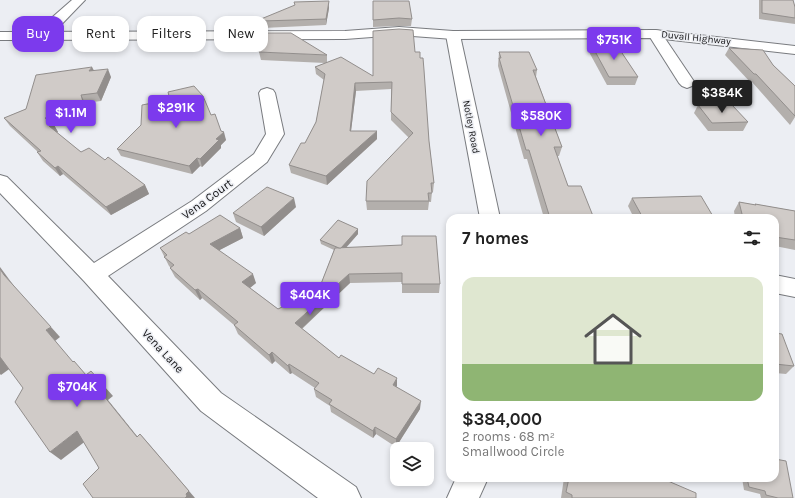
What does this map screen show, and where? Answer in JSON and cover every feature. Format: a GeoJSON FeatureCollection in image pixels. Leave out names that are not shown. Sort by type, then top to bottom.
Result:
{"type":"FeatureCollection","features":[{"type":"Feature","properties":{"kind":"street"},"geometry":{"type":"LineString","coordinates":[[62,16],[79,0]]}},
{"type":"Feature","properties":{"kind":"street"},"geometry":{"type":"LineString","coordinates":[[655,34],[687,83]]}},
{"type":"Feature","properties":{"kind":"street","name":"Duvall Highway"},"geometry":{"type":"LineString","coordinates":[[64,35],[345,35],[365,38],[429,39],[453,35],[655,34],[795,50]]}},
{"type":"Feature","properties":{"kind":"street","name":"Notley Road"},"geometry":{"type":"LineString","coordinates":[[453,35],[489,214]]}},
{"type":"Feature","properties":{"kind":"street","name":"Duvall Highway"},"geometry":{"type":"LineString","coordinates":[[0,36],[12,36]]}},
{"type":"Feature","properties":{"kind":"street","name":"Vena Court"},"geometry":{"type":"LineString","coordinates":[[92,275],[199,206],[261,158],[275,134],[266,93]]}},
{"type":"Feature","properties":{"kind":"street","name":"Vena Lane"},"geometry":{"type":"LineString","coordinates":[[0,181],[92,275],[211,402],[345,498]]}},
{"type":"Feature","properties":{"kind":"street"},"geometry":{"type":"LineString","coordinates":[[779,285],[795,288]]}},
{"type":"Feature","properties":{"kind":"street"},"geometry":{"type":"LineString","coordinates":[[463,498],[470,482]]}},
{"type":"Feature","properties":{"kind":"building"},"geometry":{"type":"Polygon","coordinates":[[[762,0],[793,0],[795,7],[795,18],[762,13],[762,0]]]}},
{"type":"Feature","properties":{"kind":"building"},"geometry":{"type":"Polygon","coordinates":[[[329,1],[326,19],[268,21],[268,16],[295,5],[294,2],[329,1]]]}},
{"type":"Feature","properties":{"kind":"building"},"geometry":{"type":"Polygon","coordinates":[[[373,1],[409,1],[412,19],[399,18],[373,20],[373,1]]]}},
{"type":"Feature","properties":{"kind":"building"},"geometry":{"type":"Polygon","coordinates":[[[399,29],[413,30],[415,52],[420,52],[420,58],[423,58],[429,141],[434,183],[431,183],[432,193],[428,193],[429,201],[366,201],[367,181],[413,133],[391,112],[392,82],[355,83],[350,131],[377,131],[326,176],[289,165],[301,143],[305,143],[316,122],[325,74],[315,67],[341,57],[373,76],[373,31],[399,29]]]}},
{"type":"Feature","properties":{"kind":"building"},"geometry":{"type":"Polygon","coordinates":[[[268,33],[291,33],[327,55],[259,52],[268,52],[268,33]]]}},
{"type":"Feature","properties":{"kind":"building"},"geometry":{"type":"Polygon","coordinates":[[[591,44],[616,44],[638,77],[609,77],[591,44]]]}},
{"type":"Feature","properties":{"kind":"building"},"geometry":{"type":"Polygon","coordinates":[[[729,48],[763,50],[773,65],[795,86],[795,116],[756,74],[754,74],[729,48]]]}},
{"type":"Feature","properties":{"kind":"building"},"geometry":{"type":"Polygon","coordinates":[[[499,52],[529,52],[537,70],[533,70],[562,147],[554,147],[568,186],[581,186],[592,214],[549,214],[529,150],[526,150],[499,58],[501,58],[499,52]]]}},
{"type":"Feature","properties":{"kind":"building"},"geometry":{"type":"Polygon","coordinates":[[[92,67],[89,71],[108,69],[97,93],[81,95],[85,108],[45,118],[53,124],[49,126],[81,152],[89,148],[105,160],[108,157],[145,185],[106,207],[58,166],[55,168],[37,152],[41,151],[4,118],[26,109],[36,75],[92,67]]]}},
{"type":"Feature","properties":{"kind":"building"},"geometry":{"type":"Polygon","coordinates":[[[194,86],[203,96],[211,115],[215,114],[221,131],[224,132],[216,139],[219,140],[200,159],[197,158],[189,166],[117,149],[141,125],[142,105],[163,101],[162,98],[169,96],[168,92],[194,86]]]}},
{"type":"Feature","properties":{"kind":"building"},"geometry":{"type":"Polygon","coordinates":[[[698,105],[732,105],[748,122],[712,123],[698,105]]]}},
{"type":"Feature","properties":{"kind":"building"},"geometry":{"type":"Polygon","coordinates":[[[267,187],[294,198],[261,227],[233,213],[267,187]]]}},
{"type":"Feature","properties":{"kind":"building"},"geometry":{"type":"Polygon","coordinates":[[[701,196],[712,214],[641,214],[632,198],[701,196]]]}},
{"type":"Feature","properties":{"kind":"building"},"geometry":{"type":"Polygon","coordinates":[[[739,202],[795,211],[795,240],[779,238],[779,214],[742,214],[739,202]]]}},
{"type":"Feature","properties":{"kind":"building"},"geometry":{"type":"Polygon","coordinates":[[[220,215],[240,228],[210,244],[253,274],[242,282],[278,309],[319,289],[335,248],[402,245],[402,236],[436,236],[440,284],[402,284],[402,273],[349,274],[295,323],[339,358],[341,355],[374,374],[378,368],[397,378],[393,385],[421,401],[396,439],[375,427],[373,431],[329,404],[332,400],[314,389],[319,383],[289,364],[288,366],[272,352],[269,355],[234,325],[238,322],[198,289],[195,290],[170,268],[174,265],[164,257],[167,255],[160,248],[186,232],[189,234],[220,215]]]}},
{"type":"Feature","properties":{"kind":"building"},"geometry":{"type":"Polygon","coordinates":[[[338,220],[358,229],[341,248],[320,240],[338,220]]]}},
{"type":"Feature","properties":{"kind":"building"},"geometry":{"type":"Polygon","coordinates":[[[0,269],[51,327],[46,330],[73,362],[74,361],[86,375],[91,371],[104,386],[99,390],[137,437],[140,434],[189,491],[185,498],[93,498],[83,484],[99,468],[77,431],[50,452],[15,402],[23,388],[0,357],[0,269]]]}},
{"type":"Feature","properties":{"kind":"building"},"geometry":{"type":"Polygon","coordinates":[[[779,334],[782,334],[794,366],[779,364],[779,334]]]}},
{"type":"Feature","properties":{"kind":"building"},"geometry":{"type":"Polygon","coordinates":[[[779,460],[786,461],[793,498],[778,498],[766,495],[765,491],[749,487],[748,482],[779,482],[779,460]]]}},
{"type":"Feature","properties":{"kind":"building"},"geometry":{"type":"Polygon","coordinates":[[[568,482],[670,482],[696,493],[696,498],[572,498],[572,495],[566,492],[568,482]]]}}]}
